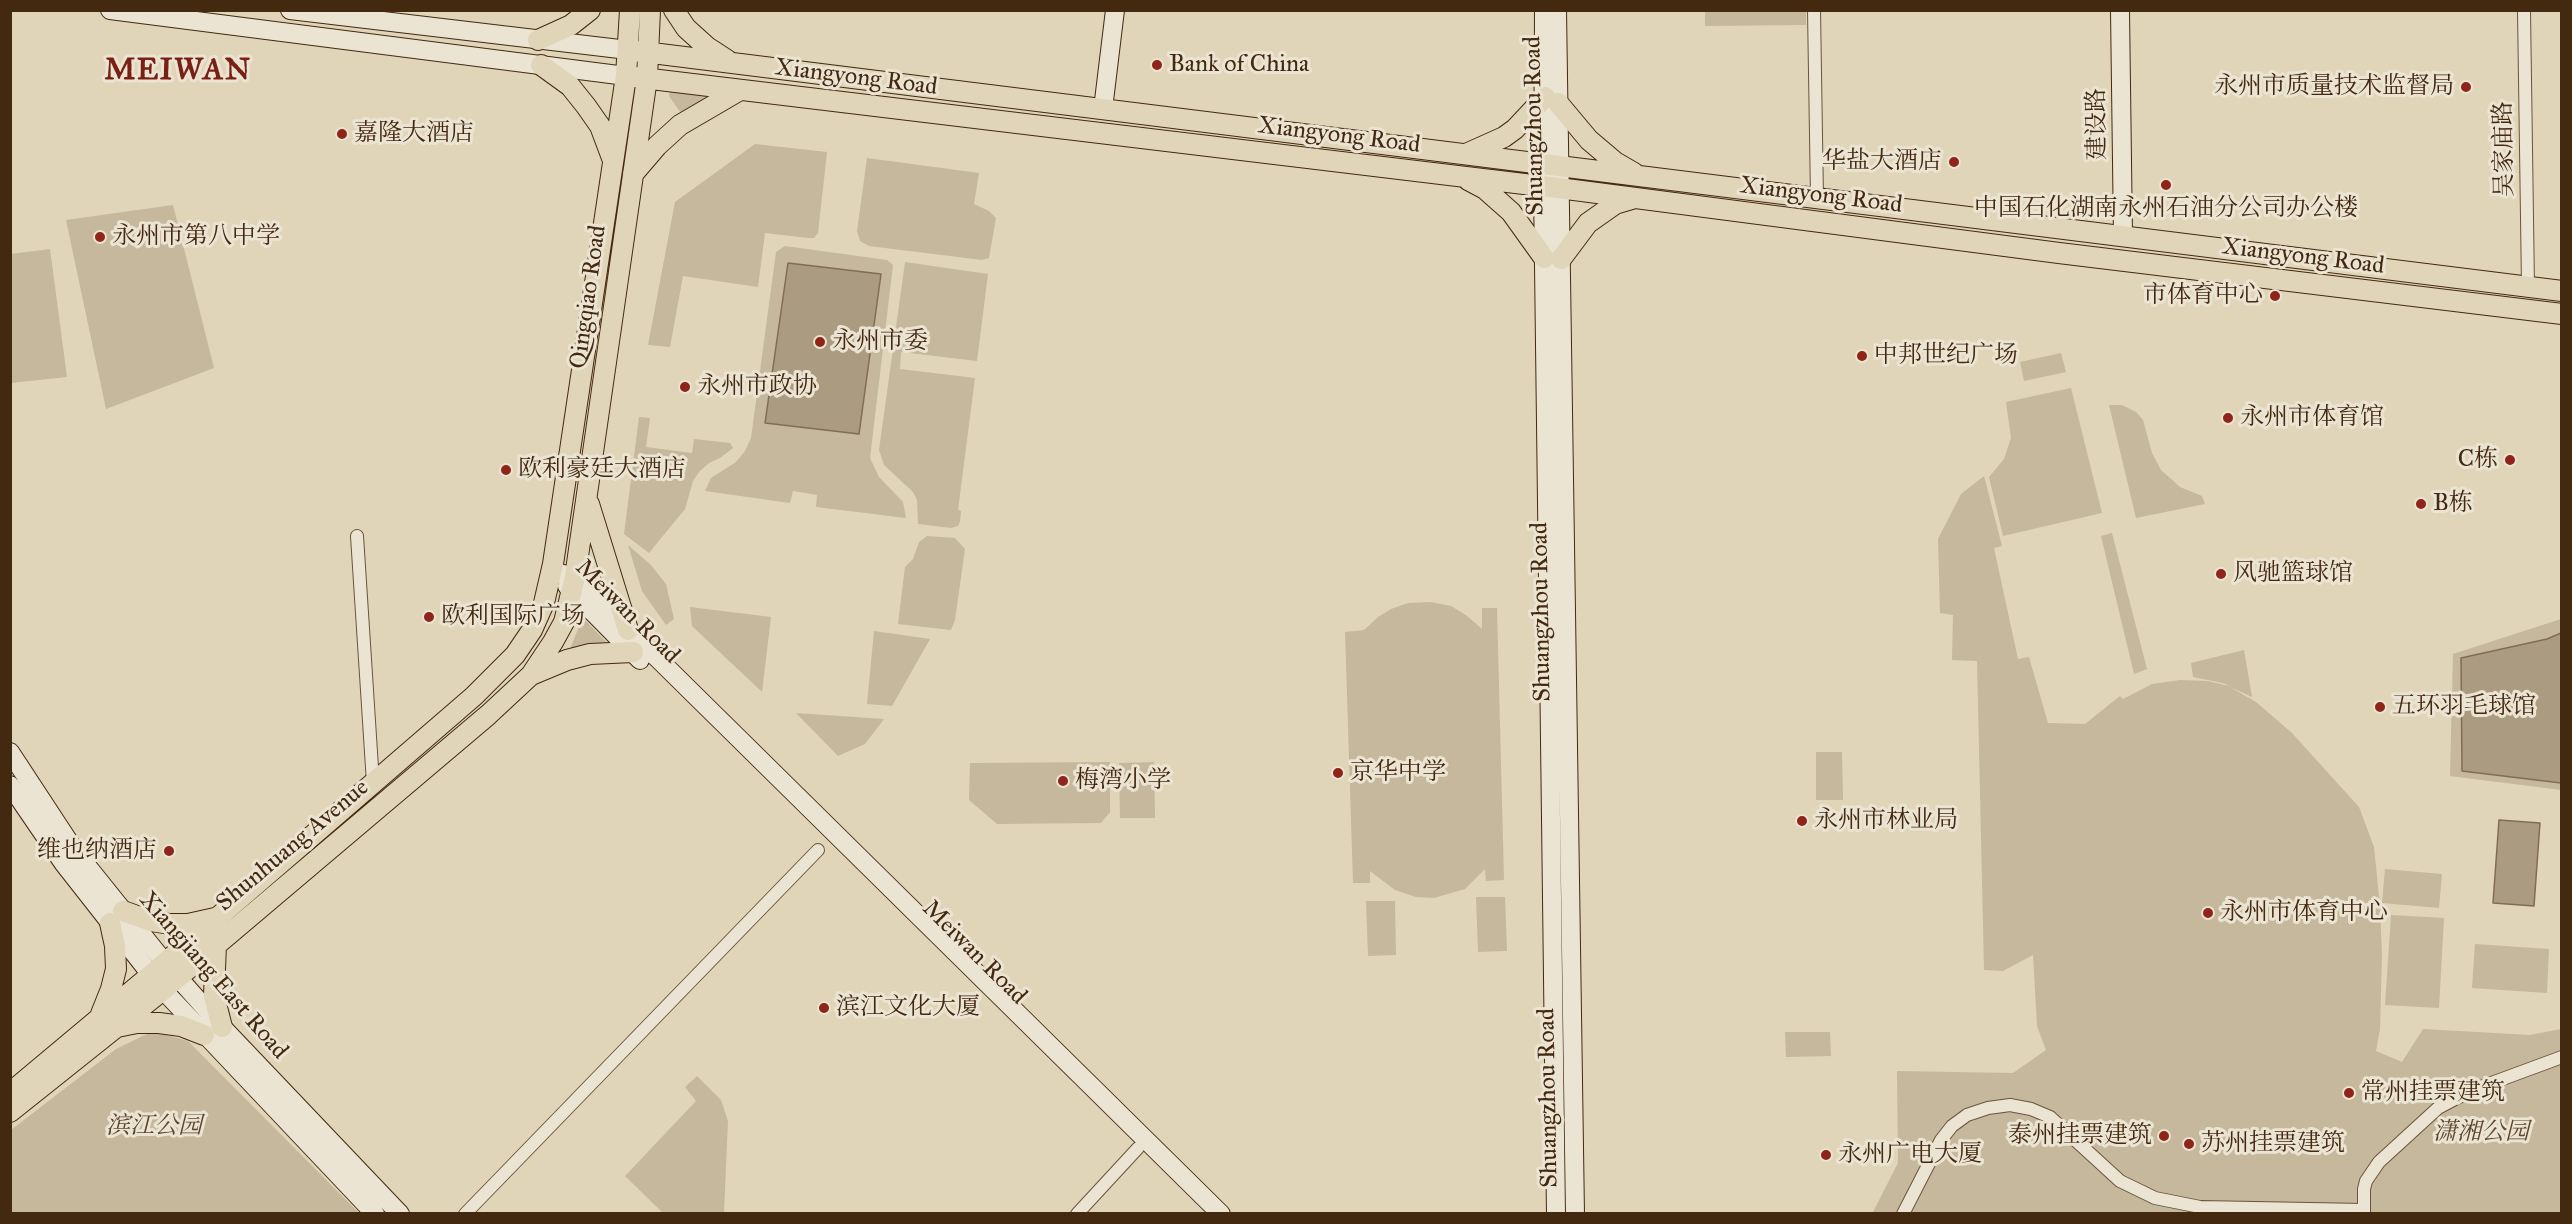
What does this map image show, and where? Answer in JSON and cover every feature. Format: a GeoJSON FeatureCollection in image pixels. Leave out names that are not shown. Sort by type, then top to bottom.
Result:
{"type":"FeatureCollection","features":[{"type":"Feature","properties":{"kind":"main road","name":"Xiangyong Road"},"geometry":{"type":"LineString","coordinates":[[110,10],[252,20],[626,76],[1551,187],[2562,314]]}},
{"type":"Feature","properties":{"kind":"main road","name":"Xiangyong Road"},"geometry":{"type":"LineString","coordinates":[[290,10],[2562,291]]}},
{"type":"Feature","properties":{"kind":"main road"},"geometry":{"type":"LineString","coordinates":[[538,39],[571,25],[590,10]]}},
{"type":"Feature","properties":{"kind":"main road","name":"Qingqiao Road"},"geometry":{"type":"LineString","coordinates":[[552,571],[626,76],[630,10]]}},
{"type":"Feature","properties":{"kind":"main road","name":"Qingqiao Road"},"geometry":{"type":"LineString","coordinates":[[573,584],[647,78],[650,53],[650,10]]}},
{"type":"Feature","properties":{"kind":"main road"},"geometry":{"type":"LineString","coordinates":[[674,10],[686,28],[707,47],[732,63]]}},
{"type":"Feature","properties":{"kind":"main road"},"geometry":{"type":"LineString","coordinates":[[1102,109],[1115,10]]}},
{"type":"Feature","properties":{"kind":"main road","name":"Shuangzhou Road"},"geometry":{"type":"LineString","coordinates":[[1544,10],[1552,100]]}},
{"type":"Feature","properties":{"kind":"main road","name":"Shuangzhou Road"},"geometry":{"type":"LineString","coordinates":[[1556,1214],[1551,165],[1557,10]]}},
{"type":"Feature","properties":{"kind":"main road","name":"建设路"},"geometry":{"type":"LineString","coordinates":[[2120,10],[2123,237]]}},
{"type":"Feature","properties":{"kind":"main road"},"geometry":{"type":"LineString","coordinates":[[541,65],[570,86],[586,106],[600,126],[612,163],[633,172],[680,125],[740,90]]}},
{"type":"Feature","properties":{"kind":"main road"},"geometry":{"type":"LineString","coordinates":[[1462,155],[1504,137],[1552,100],[1589,140],[1615,162],[1639,176]]}},
{"type":"Feature","properties":{"kind":"main road"},"geometry":{"type":"LineString","coordinates":[[1383,167],[1386,145]]}},
{"type":"Feature","properties":{"kind":"main road"},"geometry":{"type":"LineString","coordinates":[[1463,177],[1485,189],[1511,212],[1553,259],[1599,213],[1615,204],[1635,198]]}},
{"type":"Feature","properties":{"kind":"main road"},"geometry":{"type":"LineString","coordinates":[[1664,202],[1667,179]]}},
{"type":"Feature","properties":{"kind":"main road","name":"Shuangzhou Road"},"geometry":{"type":"LineString","coordinates":[[1553,323],[1575,1214]]}},
{"type":"Feature","properties":{"kind":"main road"},"geometry":{"type":"LineString","coordinates":[[531,675],[567,660],[630,641],[586,496]]}},
{"type":"Feature","properties":{"kind":"main road","name":"Meiwan Road"},"geometry":{"type":"LineString","coordinates":[[552,571],[573,584],[1205,1214]]}},
{"type":"Feature","properties":{"kind":"main road","name":"Shunhuang Avenue"},"geometry":{"type":"LineString","coordinates":[[164,976],[218,917],[487,684],[515,655],[532,630],[544,603],[552,571]]}},
{"type":"Feature","properties":{"kind":"main road","name":"Shunhuang Avenue"},"geometry":{"type":"LineString","coordinates":[[10,1093],[164,976],[216,944],[531,675],[564,622],[573,584]]}},
{"type":"Feature","properties":{"kind":"main road","name":"Meiwan Road"},"geometry":{"type":"LineString","coordinates":[[630,641],[1221,1214]]}},
{"type":"Feature","properties":{"kind":"main road","name":"Xiangjiang East Road"},"geometry":{"type":"LineString","coordinates":[[10,752],[117,917],[164,976],[204,1035],[239,1058],[400,1214]]}},
{"type":"Feature","properties":{"kind":"main road","name":"Xiangjiang East Road"},"geometry":{"type":"LineString","coordinates":[[10,785],[64,864],[117,917]]}},
{"type":"Feature","properties":{"kind":"main road"},"geometry":{"type":"LineString","coordinates":[[204,1035],[181,1026],[159,1023],[106,1022],[116,969],[117,917],[188,924],[218,917]]}},
{"type":"Feature","properties":{"kind":"main road"},"geometry":{"type":"LineString","coordinates":[[216,944],[214,996],[222,1027]]}},
{"type":"Feature","properties":{"kind":"main road","name":"Xiangjiang East Road"},"geometry":{"type":"LineString","coordinates":[[164,976],[222,1027],[239,1058],[375,1214]]}},
{"type":"Feature","properties":{"kind":"main road","name":"Shunhuang Avenue"},"geometry":{"type":"LineString","coordinates":[[10,1112],[106,1022]]}},
{"type":"Feature","properties":{"kind":"street"},"geometry":{"type":"LineString","coordinates":[[1814,10],[1817,198]]}},
{"type":"Feature","properties":{"kind":"street","name":"吴家庙路"},"geometry":{"type":"LineString","coordinates":[[2524,10],[2528,287]]}},
{"type":"Feature","properties":{"kind":"street"},"geometry":{"type":"LineString","coordinates":[[357,536],[373,783]]}},
{"type":"Feature","properties":{"kind":"street"},"geometry":{"type":"LineString","coordinates":[[465,1214],[818,850]]}},
{"type":"Feature","properties":{"kind":"street"},"geometry":{"type":"LineString","coordinates":[[1903,1214],[1941,1140],[1952,1126],[1967,1115],[1988,1108],[2010,1105],[2031,1109],[2050,1117],[2120,1181],[2156,1198],[2200,1207],[2364,1212],[2364,1189],[2379,1162],[2438,1108],[2470,1091],[2562,1057]]}},
{"type":"Feature","properties":{"kind":"street"},"geometry":{"type":"LineString","coordinates":[[1077,1214],[1138,1148]]}},
{"type":"Feature","properties":{"kind":"green space"},"geometry":{"type":"Polygon","coordinates":[[[1705,11],[1806,11],[1806,25],[1705,26],[1705,11]]]}},
{"type":"Feature","properties":{"kind":"green space"},"geometry":{"type":"Polygon","coordinates":[[[670,91],[713,95],[683,116],[669,96],[670,91]]]}},
{"type":"Feature","properties":{"kind":"green space"},"geometry":{"type":"Polygon","coordinates":[[[755,144],[827,152],[818,233],[814,238],[808,238],[765,233],[758,287],[683,276],[670,347],[648,345],[675,202],[755,144]]]}},
{"type":"Feature","properties":{"kind":"green space"},"geometry":{"type":"Polygon","coordinates":[[[867,158],[979,173],[974,204],[989,211],[996,218],[989,258],[982,260],[869,246],[860,241],[857,231],[867,158]]]}},
{"type":"Feature","properties":{"kind":"green space"},"geometry":{"type":"Polygon","coordinates":[[[173,205],[214,368],[106,409],[66,220],[173,205]]]}},
{"type":"Feature","properties":{"kind":"green space"},"geometry":{"type":"Polygon","coordinates":[[[785,246],[887,260],[893,265],[870,458],[879,477],[903,502],[906,518],[816,507],[817,495],[793,491],[790,503],[705,491],[711,478],[736,462],[745,451],[751,438],[776,252],[785,246]]]}},
{"type":"Feature","properties":{"kind":"green space"},"geometry":{"type":"Polygon","coordinates":[[[50,249],[67,377],[11,383],[11,254],[50,249]]]}},
{"type":"Feature","properties":{"kind":"green space"},"geometry":{"type":"Polygon","coordinates":[[[905,262],[988,274],[977,361],[901,352],[900,369],[975,378],[958,510],[961,511],[960,522],[958,526],[951,528],[918,524],[917,500],[913,492],[884,465],[879,450],[905,262]]]}},
{"type":"Feature","properties":{"kind":"green space"},"geometry":{"type":"Polygon","coordinates":[[[2061,353],[2066,372],[2024,381],[2020,362],[2061,353]]]}},
{"type":"Feature","properties":{"kind":"green space"},"geometry":{"type":"Polygon","coordinates":[[[2071,388],[2102,513],[2003,536],[1989,477],[2004,459],[2011,438],[2006,402],[2071,388]]]}},
{"type":"Feature","properties":{"kind":"green space"},"geometry":{"type":"Polygon","coordinates":[[[2109,405],[2122,405],[2136,412],[2143,420],[2152,453],[2161,470],[2180,487],[2202,496],[2205,504],[2136,518],[2109,405]]]}},
{"type":"Feature","properties":{"kind":"green space"},"geometry":{"type":"Polygon","coordinates":[[[639,417],[650,418],[646,447],[692,453],[694,439],[730,443],[733,448],[699,472],[693,481],[685,509],[649,553],[624,534],[639,417]]]}},
{"type":"Feature","properties":{"kind":"green space","name":"潇湘公园"},"geometry":{"type":"Polygon","coordinates":[[[1984,476],[2002,546],[1994,548],[2018,659],[2029,657],[2048,723],[2085,724],[2120,696],[2123,699],[2152,684],[2180,680],[2208,681],[2229,686],[2193,677],[2191,663],[2244,650],[2252,697],[2230,687],[2256,702],[2292,733],[2359,807],[2374,847],[2380,906],[2382,955],[2380,1029],[2376,1051],[2402,1062],[2423,1029],[2530,1035],[2561,1029],[2561,1213],[1872,1214],[1898,1163],[1897,1071],[2013,1073],[2046,1050],[2037,1026],[2033,955],[2003,971],[1984,970],[1977,661],[1952,660],[1953,615],[1940,613],[1938,539],[1961,494],[1984,476]]]}},
{"type":"Feature","properties":{"kind":"green space"},"geometry":{"type":"Polygon","coordinates":[[[2112,533],[2147,669],[2134,674],[2101,536],[2112,533]]]}},
{"type":"Feature","properties":{"kind":"green space"},"geometry":{"type":"Polygon","coordinates":[[[927,536],[955,538],[965,549],[955,620],[951,630],[898,624],[905,567],[913,559],[919,542],[927,536]]]}},
{"type":"Feature","properties":{"kind":"green space"},"geometry":{"type":"Polygon","coordinates":[[[628,545],[651,565],[666,584],[674,619],[666,625],[642,591],[628,545]]]}},
{"type":"Feature","properties":{"kind":"green space"},"geometry":{"type":"Polygon","coordinates":[[[1431,602],[1451,606],[1482,629],[1482,608],[1497,608],[1504,880],[1486,881],[1485,869],[1465,889],[1434,898],[1416,897],[1395,890],[1370,871],[1370,883],[1353,883],[1345,632],[1364,630],[1391,609],[1408,603],[1431,602]]]}},
{"type":"Feature","properties":{"kind":"green space"},"geometry":{"type":"Polygon","coordinates":[[[690,607],[771,617],[762,692],[692,626],[690,607]]]}},
{"type":"Feature","properties":{"kind":"green space"},"geometry":{"type":"Polygon","coordinates":[[[582,619],[608,644],[568,654],[582,619]]]}},
{"type":"Feature","properties":{"kind":"green space"},"geometry":{"type":"Polygon","coordinates":[[[2561,619],[2561,790],[2450,776],[2453,654],[2561,619]]]}},
{"type":"Feature","properties":{"kind":"green space"},"geometry":{"type":"Polygon","coordinates":[[[874,631],[930,639],[892,706],[867,704],[874,631]]]}},
{"type":"Feature","properties":{"kind":"green space"},"geometry":{"type":"Polygon","coordinates":[[[796,713],[884,719],[865,744],[838,756],[796,713]]]}},
{"type":"Feature","properties":{"kind":"green space"},"geometry":{"type":"Polygon","coordinates":[[[1816,752],[1842,752],[1843,800],[1816,800],[1816,752]]]}},
{"type":"Feature","properties":{"kind":"green space"},"geometry":{"type":"Polygon","coordinates":[[[1110,762],[1110,812],[1101,823],[997,824],[969,800],[970,763],[1110,762]]]}},
{"type":"Feature","properties":{"kind":"green space"},"geometry":{"type":"Polygon","coordinates":[[[1154,762],[1155,818],[1120,818],[1119,763],[1154,762]]]}},
{"type":"Feature","properties":{"kind":"green space"},"geometry":{"type":"Polygon","coordinates":[[[2385,869],[2442,874],[2439,908],[2382,903],[2385,869]]]}},
{"type":"Feature","properties":{"kind":"green space"},"geometry":{"type":"Polygon","coordinates":[[[1476,897],[1505,897],[1507,951],[1478,952],[1476,897]]]}},
{"type":"Feature","properties":{"kind":"green space"},"geometry":{"type":"Polygon","coordinates":[[[1366,901],[1395,901],[1396,955],[1368,956],[1366,901]]]}},
{"type":"Feature","properties":{"kind":"green space"},"geometry":{"type":"Polygon","coordinates":[[[2391,915],[2444,918],[2439,1008],[2385,1005],[2391,915]]]}},
{"type":"Feature","properties":{"kind":"green space"},"geometry":{"type":"Polygon","coordinates":[[[2475,944],[2549,949],[2547,993],[2472,988],[2475,944]]]}},
{"type":"Feature","properties":{"kind":"green space","name":"滨江公园"},"geometry":{"type":"Polygon","coordinates":[[[153,1031],[188,1041],[359,1213],[11,1214],[11,1130],[116,1049],[153,1031]]]}},
{"type":"Feature","properties":{"kind":"green space"},"geometry":{"type":"Polygon","coordinates":[[[1785,1032],[1830,1032],[1831,1056],[1786,1057],[1785,1032]]]}},
{"type":"Feature","properties":{"kind":"green space"},"geometry":{"type":"Polygon","coordinates":[[[697,1076],[721,1100],[728,1121],[724,1213],[663,1213],[625,1176],[696,1101],[685,1087],[697,1076]]]}},
{"type":"Feature","properties":{"kind":"shaded area"},"geometry":{"type":"Polygon","coordinates":[[[788,263],[881,274],[859,434],[765,423],[788,263]]]}},
{"type":"Feature","properties":{"kind":"shaded area"},"geometry":{"type":"Polygon","coordinates":[[[2561,633],[2561,783],[2462,771],[2461,658],[2547,639],[2561,633]]]}},
{"type":"Feature","properties":{"kind":"shaded area"},"geometry":{"type":"Polygon","coordinates":[[[2499,820],[2540,823],[2534,906],[2493,903],[2499,820]]]}},
{"type":"Feature","properties":{"kind":"place","name":"Bank of China"},"geometry":{"type":"Point","coordinates":[1157,65]}},
{"type":"Feature","properties":{"kind":"place","name":"永州市质量技术监督局"},"geometry":{"type":"Point","coordinates":[2466,87]}},
{"type":"Feature","properties":{"kind":"place","name":"嘉隆大酒店"},"geometry":{"type":"Point","coordinates":[342,134]}},
{"type":"Feature","properties":{"kind":"place","name":"华盐大酒店"},"geometry":{"type":"Point","coordinates":[1954,162]}},
{"type":"Feature","properties":{"kind":"place","name":"中国石化湖南永州石油分公司办公楼"},"geometry":{"type":"Point","coordinates":[2166,185]}},
{"type":"Feature","properties":{"kind":"place","name":"永州市第八中学"},"geometry":{"type":"Point","coordinates":[100,237]}},
{"type":"Feature","properties":{"kind":"place","name":"市体育中心"},"geometry":{"type":"Point","coordinates":[2275,296]}},
{"type":"Feature","properties":{"kind":"place","name":"永州市委"},"geometry":{"type":"Point","coordinates":[820,342]}},
{"type":"Feature","properties":{"kind":"place","name":"中邦世纪广场"},"geometry":{"type":"Point","coordinates":[1862,356]}},
{"type":"Feature","properties":{"kind":"place","name":"永州市政协"},"geometry":{"type":"Point","coordinates":[685,387]}},
{"type":"Feature","properties":{"kind":"place","name":"永州市体育馆"},"geometry":{"type":"Point","coordinates":[2228,418]}},
{"type":"Feature","properties":{"kind":"place","name":"C栋"},"geometry":{"type":"Point","coordinates":[2510,460]}},
{"type":"Feature","properties":{"kind":"place","name":"欧利豪廷大酒店"},"geometry":{"type":"Point","coordinates":[506,470]}},
{"type":"Feature","properties":{"kind":"place","name":"B栋"},"geometry":{"type":"Point","coordinates":[2421,504]}},
{"type":"Feature","properties":{"kind":"place","name":"风驰篮球馆"},"geometry":{"type":"Point","coordinates":[2221,574]}},
{"type":"Feature","properties":{"kind":"place","name":"欧利国际广场"},"geometry":{"type":"Point","coordinates":[429,617]}},
{"type":"Feature","properties":{"kind":"place","name":"五环羽毛球馆"},"geometry":{"type":"Point","coordinates":[2380,707]}},
{"type":"Feature","properties":{"kind":"place","name":"京华中学"},"geometry":{"type":"Point","coordinates":[1338,773]}},
{"type":"Feature","properties":{"kind":"place","name":"梅湾小学"},"geometry":{"type":"Point","coordinates":[1063,781]}},
{"type":"Feature","properties":{"kind":"place","name":"永州市林业局"},"geometry":{"type":"Point","coordinates":[1802,821]}},
{"type":"Feature","properties":{"kind":"place","name":"维也纳酒店"},"geometry":{"type":"Point","coordinates":[169,851]}},
{"type":"Feature","properties":{"kind":"place","name":"永州市体育中心"},"geometry":{"type":"Point","coordinates":[2208,913]}},
{"type":"Feature","properties":{"kind":"place","name":"滨江文化大厦"},"geometry":{"type":"Point","coordinates":[824,1008]}},
{"type":"Feature","properties":{"kind":"place","name":"常州挂票建筑"},"geometry":{"type":"Point","coordinates":[2349,1093]}},
{"type":"Feature","properties":{"kind":"place","name":"泰州挂票建筑"},"geometry":{"type":"Point","coordinates":[2164,1136]}},
{"type":"Feature","properties":{"kind":"place","name":"苏州挂票建筑"},"geometry":{"type":"Point","coordinates":[2189,1144]}},
{"type":"Feature","properties":{"kind":"place","name":"永州广电大厦"},"geometry":{"type":"Point","coordinates":[1826,1155]}},
{"type":"Feature","properties":{"kind":"district","name":"MEIWAN"},"geometry":{"type":"Point","coordinates":[178,72]}}]}
